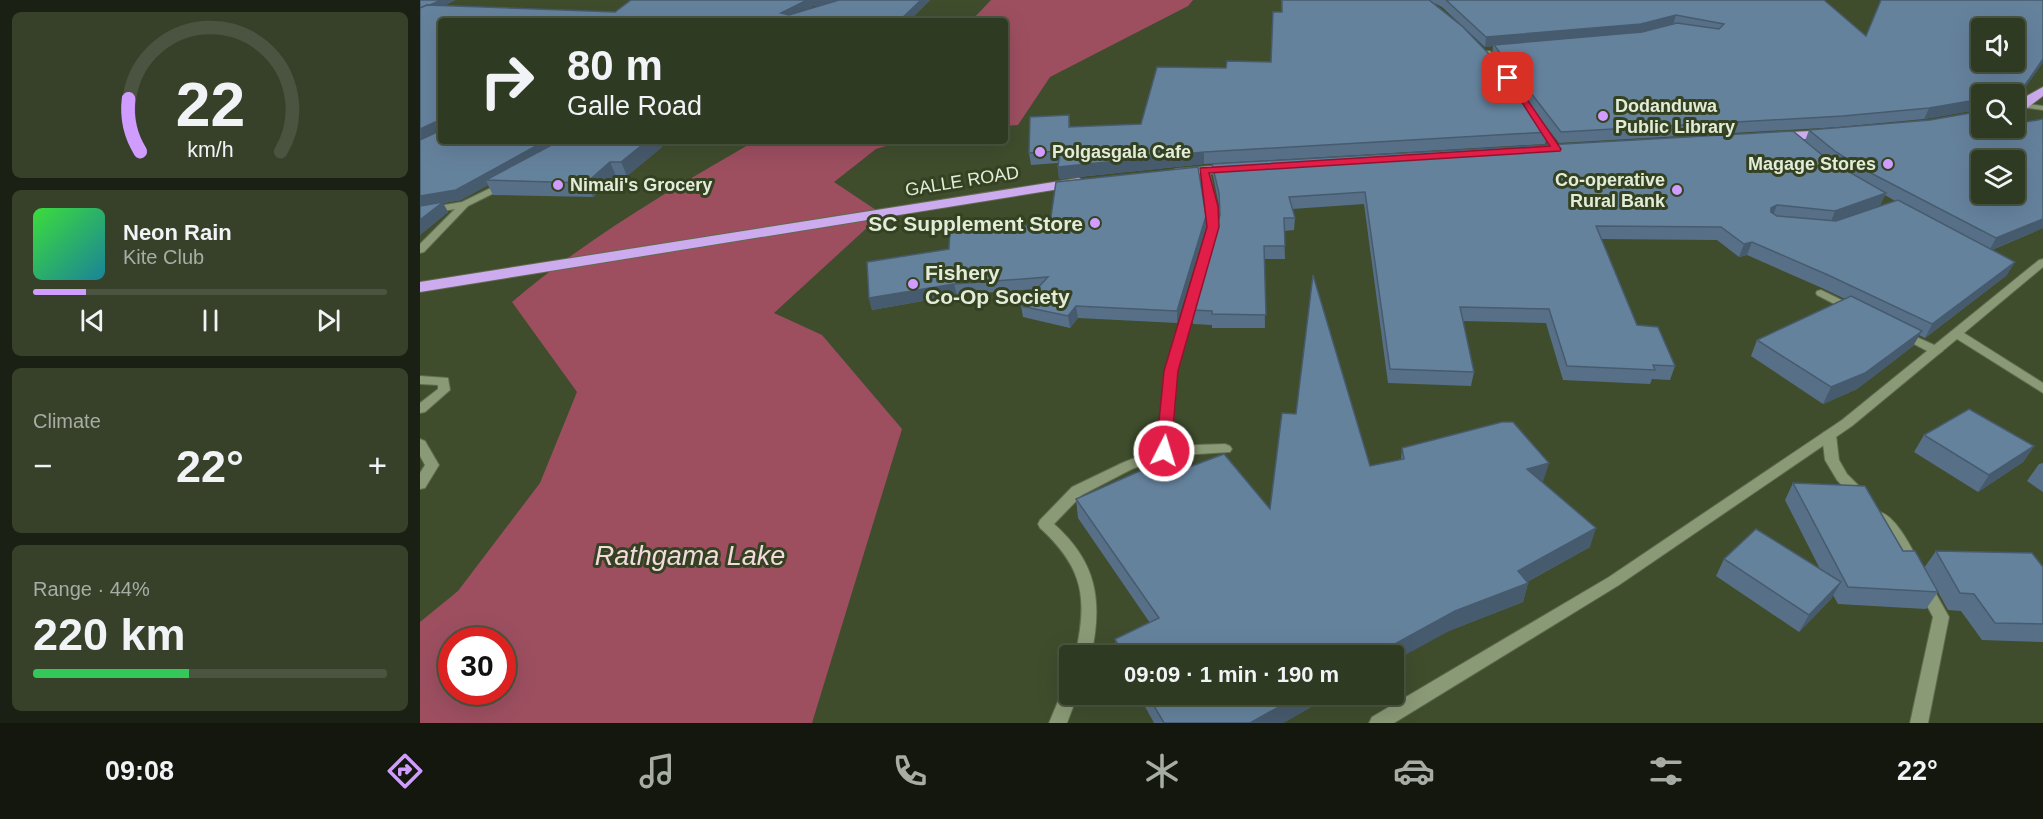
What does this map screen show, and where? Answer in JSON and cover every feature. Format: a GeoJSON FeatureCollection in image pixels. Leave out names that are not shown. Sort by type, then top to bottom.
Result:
{"type":"FeatureCollection","features":[{"type":"Feature","properties":{"kind":"highway"},"geometry":{"type":"LineString","coordinates":[[2025,102],[2043,90]]}},
{"type":"Feature","properties":{"kind":"highway"},"geometry":{"type":"LineString","coordinates":[[1755,138],[1839,133]]}},
{"type":"Feature","properties":{"kind":"highway"},"geometry":{"type":"LineString","coordinates":[[1538,150],[1562,149]]}},
{"type":"Feature","properties":{"kind":"highway"},"geometry":{"type":"LineString","coordinates":[[1164,174],[1250,168]]}},
{"type":"Feature","properties":{"kind":"highway","name":"GALLE ROAD"},"geometry":{"type":"LineString","coordinates":[[420,287],[1088,181]]}},
{"type":"Feature","properties":{"kind":"street"},"geometry":{"type":"LineString","coordinates":[[1477,44],[1519,91],[1562,149]]}},
{"type":"Feature","properties":{"kind":"street"},"geometry":{"type":"LineString","coordinates":[[1485,51],[1497,50]]}},
{"type":"Feature","properties":{"kind":"street"},"geometry":{"type":"LineString","coordinates":[[2025,106],[2043,108]]}},
{"type":"Feature","properties":{"kind":"street"},"geometry":{"type":"LineString","coordinates":[[1790,136],[1805,149]]}},
{"type":"Feature","properties":{"kind":"street"},"geometry":{"type":"LineString","coordinates":[[1164,451],[1171,371],[1213,227],[1212,206],[1204,170]]}},
{"type":"Feature","properties":{"kind":"street"},"geometry":{"type":"LineString","coordinates":[[420,212],[465,204],[515,178]]}},
{"type":"Feature","properties":{"kind":"street"},"geometry":{"type":"LineString","coordinates":[[420,250],[465,204]]}},
{"type":"Feature","properties":{"kind":"street"},"geometry":{"type":"LineString","coordinates":[[1378,723],[1614,581],[1829,435],[1958,334],[2021,275],[2043,261]]}},
{"type":"Feature","properties":{"kind":"street"},"geometry":{"type":"LineString","coordinates":[[1821,293],[1863,314]]}},
{"type":"Feature","properties":{"kind":"street"},"geometry":{"type":"LineString","coordinates":[[1894,330],[1937,351]]}},
{"type":"Feature","properties":{"kind":"street"},"geometry":{"type":"LineString","coordinates":[[1958,334],[2043,389]]}},
{"type":"Feature","properties":{"kind":"street"},"geometry":{"type":"LineString","coordinates":[[420,380],[444,381],[444,390],[420,409]]}},
{"type":"Feature","properties":{"kind":"street"},"geometry":{"type":"LineString","coordinates":[[1829,435],[1832,460],[1842,477],[1896,535],[1941,617],[1919,723]]}},
{"type":"Feature","properties":{"kind":"street"},"geometry":{"type":"LineString","coordinates":[[420,444],[432,465],[420,484]]}},
{"type":"Feature","properties":{"kind":"street"},"geometry":{"type":"LineString","coordinates":[[1085,645],[1092,605],[1083,568],[1064,539],[1045,524],[1077,491],[1164,451],[1225,450]]}},
{"type":"Feature","properties":{"kind":"street"},"geometry":{"type":"LineString","coordinates":[[1058,723],[1065,705]]}},
{"type":"Feature","properties":{"kind":"water"},"geometry":{"type":"Polygon","coordinates":[[[991,0],[1193,0],[1188,6],[1050,77],[1018,125],[1008,126],[1008,18],[974,18],[991,0]]]}},
{"type":"Feature","properties":{"kind":"water","name":"Rathgama Lake"},"geometry":{"type":"Polygon","coordinates":[[[750,144],[892,144],[876,149],[834,182],[882,214],[774,313],[822,335],[902,429],[812,723],[420,723],[420,622],[458,591],[540,483],[577,392],[512,302],[599,236],[750,144]]]}},
{"type":"Feature","properties":{"kind":"building"},"geometry":{"type":"Polygon","coordinates":[[[420,0],[441,0],[420,8],[420,0]]]}},
{"type":"Feature","properties":{"kind":"building"},"geometry":{"type":"Polygon","coordinates":[[[631,0],[807,0],[781,13],[789,15],[839,0],[921,0],[902,18],[438,18],[438,123],[435,122],[420,129],[420,8],[427,5],[615,12],[631,0]]]}},
{"type":"Feature","properties":{"kind":"building"},"geometry":{"type":"Polygon","coordinates":[[[1282,0],[1429,0],[1463,27],[1488,53],[1548,132],[1204,152],[1058,167],[1060,151],[1029,153],[1030,117],[1069,115],[1069,127],[1141,124],[1157,67],[1226,68],[1227,61],[1271,62],[1273,12],[1282,12],[1282,0]]]}},
{"type":"Feature","properties":{"kind":"building"},"geometry":{"type":"Polygon","coordinates":[[[1446,0],[1824,0],[1866,36],[1881,0],[2043,0],[2043,59],[2025,85],[1971,84],[1971,101],[1929,108],[1843,116],[1561,132],[1494,45],[1642,32],[1677,23],[1719,29],[1724,24],[1676,15],[1641,24],[1486,37],[1446,0]]]}},
{"type":"Feature","properties":{"kind":"building"},"geometry":{"type":"Polygon","coordinates":[[[1971,113],[1971,138],[2025,138],[2025,122],[2043,119],[2043,219],[1996,238],[1865,170],[1836,152],[1809,130],[1930,120],[1971,113]]]}},
{"type":"Feature","properties":{"kind":"building"},"geometry":{"type":"Polygon","coordinates":[[[438,123],[438,144],[540,144],[456,190],[420,196],[420,140],[437,132],[438,123]]]}},
{"type":"Feature","properties":{"kind":"building"},"geometry":{"type":"Polygon","coordinates":[[[1793,131],[1828,160],[1886,193],[1835,211],[1777,205],[1771,208],[1771,212],[1777,216],[1836,221],[1898,200],[2015,262],[1932,324],[1752,242],[1744,244],[1721,227],[1596,226],[1637,325],[1658,327],[1675,366],[1653,365],[1655,370],[1567,366],[1549,309],[1460,307],[1474,372],[1390,369],[1365,192],[1289,197],[1295,218],[1284,218],[1285,246],[1264,246],[1266,315],[1212,314],[1212,311],[1192,310],[1220,215],[1219,193],[1212,164],[1793,131]]]}},
{"type":"Feature","properties":{"kind":"building"},"geometry":{"type":"Polygon","coordinates":[[[553,144],[643,144],[621,162],[610,162],[586,183],[486,180],[553,144]]]}},
{"type":"Feature","properties":{"kind":"building"},"geometry":{"type":"Polygon","coordinates":[[[1198,167],[1206,216],[1177,311],[1076,306],[1068,316],[1021,306],[1048,277],[954,284],[869,298],[867,262],[949,249],[950,230],[1050,224],[1056,182],[1198,167]]]}},
{"type":"Feature","properties":{"kind":"building"},"geometry":{"type":"Polygon","coordinates":[[[443,202],[420,220],[420,206],[443,202]]]}},
{"type":"Feature","properties":{"kind":"building"},"geometry":{"type":"Polygon","coordinates":[[[1313,275],[1370,466],[1404,459],[1402,448],[1502,422],[1513,422],[1549,463],[1527,469],[1596,528],[1518,571],[1528,583],[1455,611],[1393,645],[1118,645],[1115,639],[1159,618],[1076,499],[1158,463],[1168,475],[1224,454],[1270,509],[1282,413],[1296,414],[1313,275]]]}},
{"type":"Feature","properties":{"kind":"building"},"geometry":{"type":"Polygon","coordinates":[[[1851,296],[1922,331],[1865,373],[1831,387],[1757,340],[1851,296]]]}},
{"type":"Feature","properties":{"kind":"building"},"geometry":{"type":"Polygon","coordinates":[[[1969,409],[2034,446],[1989,475],[1924,435],[1969,409]]]}},
{"type":"Feature","properties":{"kind":"building"},"geometry":{"type":"Polygon","coordinates":[[[1793,483],[1865,486],[1903,551],[1915,551],[1938,592],[1848,587],[1793,483]]]}},
{"type":"Feature","properties":{"kind":"building"},"geometry":{"type":"Polygon","coordinates":[[[1756,529],[1841,582],[1809,615],[1724,559],[1756,529]]]}},
{"type":"Feature","properties":{"kind":"building"},"geometry":{"type":"Polygon","coordinates":[[[1936,551],[2032,553],[2043,567],[2043,624],[1995,623],[1974,594],[1960,593],[1936,551]]]}},
{"type":"Feature","properties":{"kind":"building"},"geometry":{"type":"Polygon","coordinates":[[[1153,705],[1282,705],[1250,723],[1164,723],[1153,705]]]}},
{"type":"Feature","properties":{"kind":"place","name":"Dodanduwa Public Library"},"geometry":{"type":"Point","coordinates":[1603,116]}},
{"type":"Feature","properties":{"kind":"place","name":"Polgasgala Cafe"},"geometry":{"type":"Point","coordinates":[1040,152]}},
{"type":"Feature","properties":{"kind":"place","name":"Magage Stores"},"geometry":{"type":"Point","coordinates":[1888,164]}},
{"type":"Feature","properties":{"kind":"place","name":"Nimali's Grocery"},"geometry":{"type":"Point","coordinates":[558,185]}},
{"type":"Feature","properties":{"kind":"place","name":"Co-operative Rural Bank"},"geometry":{"type":"Point","coordinates":[1677,190]}},
{"type":"Feature","properties":{"kind":"place","name":"SC Supplement Store"},"geometry":{"type":"Point","coordinates":[1095,223]}},
{"type":"Feature","properties":{"kind":"place","name":"Fishery Co-Op Society"},"geometry":{"type":"Point","coordinates":[913,284]}},
{"type":"Feature","properties":{"kind":"route"},"geometry":{"type":"LineString","coordinates":[[1164,451],[1171,371],[1186,311],[1205,260],[1213,227],[1212,206],[1204,170],[1556,149],[1519,91],[1508,78]]}}]}
